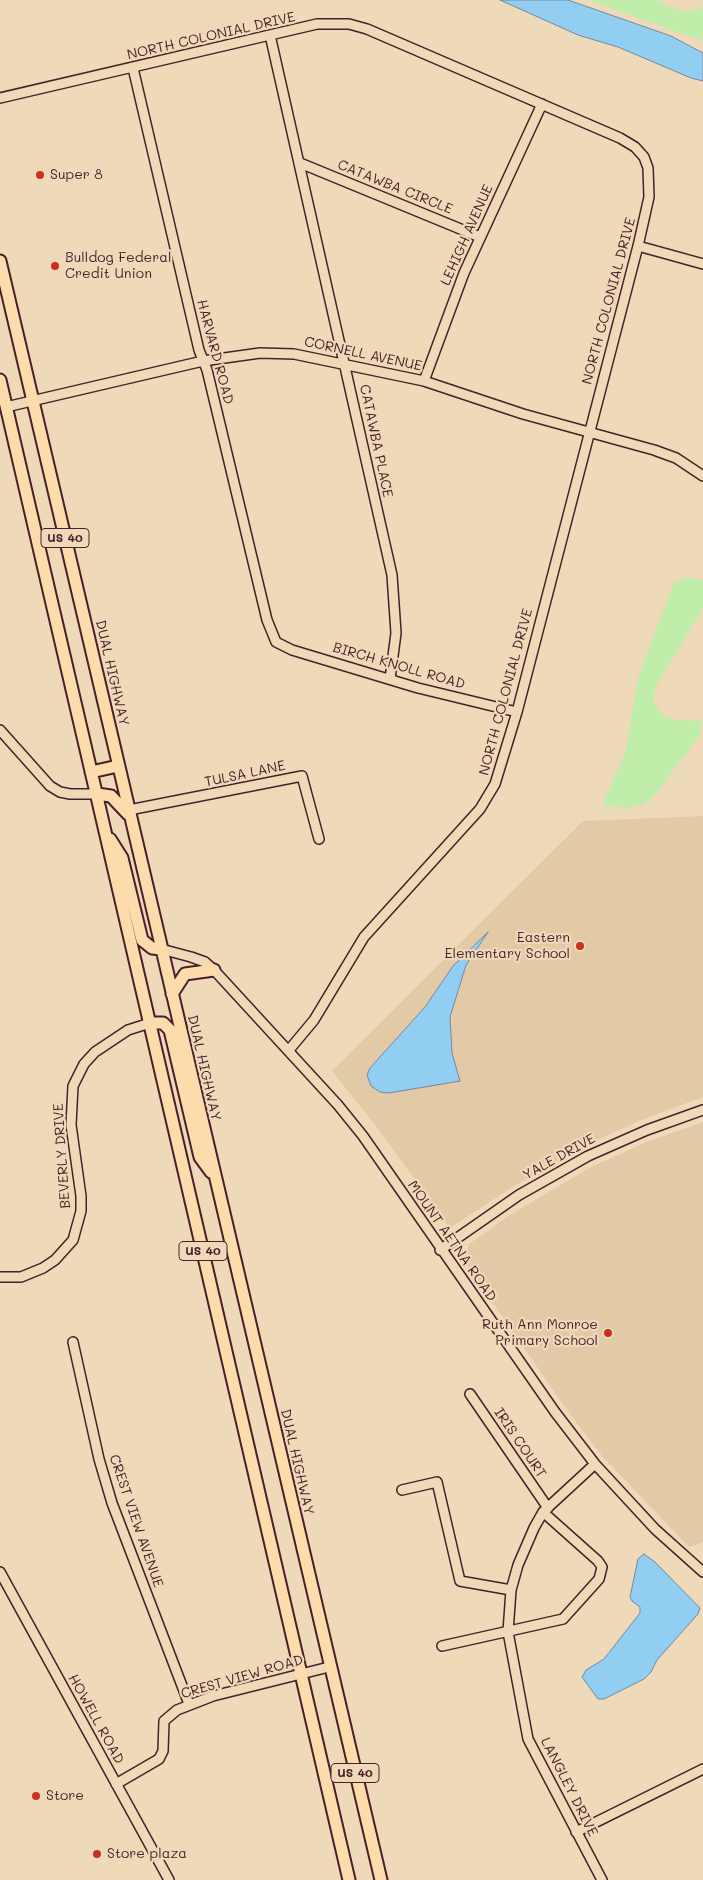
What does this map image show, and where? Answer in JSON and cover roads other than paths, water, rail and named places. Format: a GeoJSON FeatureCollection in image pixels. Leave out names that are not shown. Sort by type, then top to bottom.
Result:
{"type":"FeatureCollection","features":[{"type":"Feature","properties":{"kind":"main road","name":"DUAL HIGHWAY"},"geometry":{"type":"LineString","coordinates":[[0,262],[329,1667],[381,1880]]}},
{"type":"Feature","properties":{"kind":"main road","name":"US 40"},"geometry":{"type":"LineString","coordinates":[[0,380],[349,1880]]}},
{"type":"Feature","properties":{"kind":"main road"},"geometry":{"type":"LineString","coordinates":[[92,772],[118,766]]}},
{"type":"Feature","properties":{"kind":"main road"},"geometry":{"type":"LineString","coordinates":[[97,794],[111,796],[129,813]]}},
{"type":"Feature","properties":{"kind":"main road"},"geometry":{"type":"LineString","coordinates":[[104,829],[122,858],[142,940],[152,948],[161,949]]}},
{"type":"Feature","properties":{"kind":"main road"},"geometry":{"type":"LineString","coordinates":[[172,994],[185,974],[214,970]]}},
{"type":"Feature","properties":{"kind":"main road"},"geometry":{"type":"LineString","coordinates":[[150,1024],[163,1023],[170,1030],[200,1157],[214,1176]]}},
{"type":"Feature","properties":{"kind":"street","name":"NORTH COLONIAL DRIVE"},"geometry":{"type":"LineString","coordinates":[[0,98],[318,24],[350,24],[367,29],[620,138],[635,147],[644,157],[648,168],[649,197],[638,246],[517,712],[495,784],[489,797],[422,875],[364,937],[314,1020],[290,1050]]}},
{"type":"Feature","properties":{"kind":"street","name":"CATAWBA PLACE"},"geometry":{"type":"LineString","coordinates":[[270,35],[392,575],[396,633],[390,679]]}},
{"type":"Feature","properties":{"kind":"street","name":"HARVARD ROAD"},"geometry":{"type":"LineString","coordinates":[[133,68],[267,620],[276,642]]}},
{"type":"Feature","properties":{"kind":"street","name":"LEHIGH AVENUE"},"geometry":{"type":"LineString","coordinates":[[424,381],[464,273],[542,104]]}},
{"type":"Feature","properties":{"kind":"street","name":"CATAWBA CIRCLE"},"geometry":{"type":"LineString","coordinates":[[300,163],[480,236]]}},
{"type":"Feature","properties":{"kind":"street"},"geometry":{"type":"LineString","coordinates":[[638,246],[703,264]]}},
{"type":"Feature","properties":{"kind":"street","name":"CORNELL AVENUE"},"geometry":{"type":"LineString","coordinates":[[6,407],[203,361],[275,352],[345,364],[424,381],[524,414],[668,455],[702,475]]}},
{"type":"Feature","properties":{"kind":"street"},"geometry":{"type":"LineString","coordinates":[[702,475],[703,463]]}},
{"type":"Feature","properties":{"kind":"street","name":"BIRCH KNOLL ROAD"},"geometry":{"type":"LineString","coordinates":[[276,642],[292,650],[418,688],[517,712]]}},
{"type":"Feature","properties":{"kind":"street"},"geometry":{"type":"LineString","coordinates":[[2,736],[50,786],[60,792],[70,794],[97,794]]}},
{"type":"Feature","properties":{"kind":"street","name":"TULSA LANE"},"geometry":{"type":"LineString","coordinates":[[129,813],[302,776],[319,839]]}},
{"type":"Feature","properties":{"kind":"street","name":"MOUNT AETNA ROAD"},"geometry":{"type":"LineString","coordinates":[[161,949],[204,962],[214,970],[290,1050],[338,1105],[363,1136],[440,1250],[555,1412],[595,1464],[655,1529],[703,1572]]}},
{"type":"Feature","properties":{"kind":"street","name":"BEVERLY DRIVE"},"geometry":{"type":"LineString","coordinates":[[0,1277],[21,1277],[43,1268],[65,1250],[73,1240],[81,1211],[81,1196],[71,1125],[72,1086],[84,1064],[96,1052],[128,1030],[150,1024]]}},
{"type":"Feature","properties":{"kind":"street","name":"YALE DRIVE"},"geometry":{"type":"LineString","coordinates":[[440,1250],[519,1195],[588,1156],[647,1130],[703,1110]]}},
{"type":"Feature","properties":{"kind":"street","name":"CREST VIEW AVENUE"},"geometry":{"type":"LineString","coordinates":[[73,1342],[99,1459],[112,1503],[189,1704]]}},
{"type":"Feature","properties":{"kind":"street","name":"IRIS COURT"},"geometry":{"type":"LineString","coordinates":[[470,1394],[546,1510],[598,1561],[602,1573],[563,1619],[508,1632]]}},
{"type":"Feature","properties":{"kind":"street","name":"LANGLEY DRIVE"},"geometry":{"type":"LineString","coordinates":[[595,1464],[546,1510],[525,1546],[511,1590],[508,1632],[528,1739],[602,1880]]}},
{"type":"Feature","properties":{"kind":"street"},"geometry":{"type":"LineString","coordinates":[[402,1490],[436,1482],[460,1580],[511,1590]]}},
{"type":"Feature","properties":{"kind":"street","name":"HOWELL ROAD"},"geometry":{"type":"LineString","coordinates":[[0,1572],[169,1880]]}},
{"type":"Feature","properties":{"kind":"street"},"geometry":{"type":"LineString","coordinates":[[442,1646],[508,1632]]}},
{"type":"Feature","properties":{"kind":"street","name":"CREST VIEW ROAD"},"geometry":{"type":"LineString","coordinates":[[116,1784],[159,1759],[163,1751],[164,1721],[177,1710],[189,1704],[329,1667]]}},
{"type":"Feature","properties":{"kind":"street"},"geometry":{"type":"LineString","coordinates":[[576,1832],[703,1768]]}},
{"type":"Feature","properties":{"kind":"water"},"geometry":{"type":"Polygon","coordinates":[[[500,0],[568,0],[671,36],[703,53],[703,81],[691,78],[618,47],[578,35],[500,0]]]}},
{"type":"Feature","properties":{"kind":"water"},"geometry":{"type":"Polygon","coordinates":[[[488,932],[466,965],[450,1017],[452,1053],[460,1081],[389,1093],[380,1092],[371,1086],[367,1075],[370,1068],[425,1007],[453,966],[488,932]]]}},
{"type":"Feature","properties":{"kind":"water"},"geometry":{"type":"Polygon","coordinates":[[[644,1554],[655,1562],[700,1608],[698,1614],[657,1660],[651,1672],[644,1679],[604,1699],[598,1699],[582,1677],[586,1670],[604,1659],[640,1613],[640,1607],[630,1597],[638,1559],[644,1554]]]}},
{"type":"Feature","properties":{"kind":"place","name":"Super 8"},"geometry":{"type":"Point","coordinates":[40,175]}},
{"type":"Feature","properties":{"kind":"place","name":"Bulldog Federal Credit Union"},"geometry":{"type":"Point","coordinates":[55,266]}},
{"type":"Feature","properties":{"kind":"place","name":"Eastern Elementary School"},"geometry":{"type":"Point","coordinates":[580,946]}},
{"type":"Feature","properties":{"kind":"place","name":"Ruth Ann Monroe Primary School"},"geometry":{"type":"Point","coordinates":[608,1333]}},
{"type":"Feature","properties":{"kind":"place","name":"Store"},"geometry":{"type":"Point","coordinates":[36,1796]}},
{"type":"Feature","properties":{"kind":"place","name":"Store plaza"},"geometry":{"type":"Point","coordinates":[97,1854]}}]}
